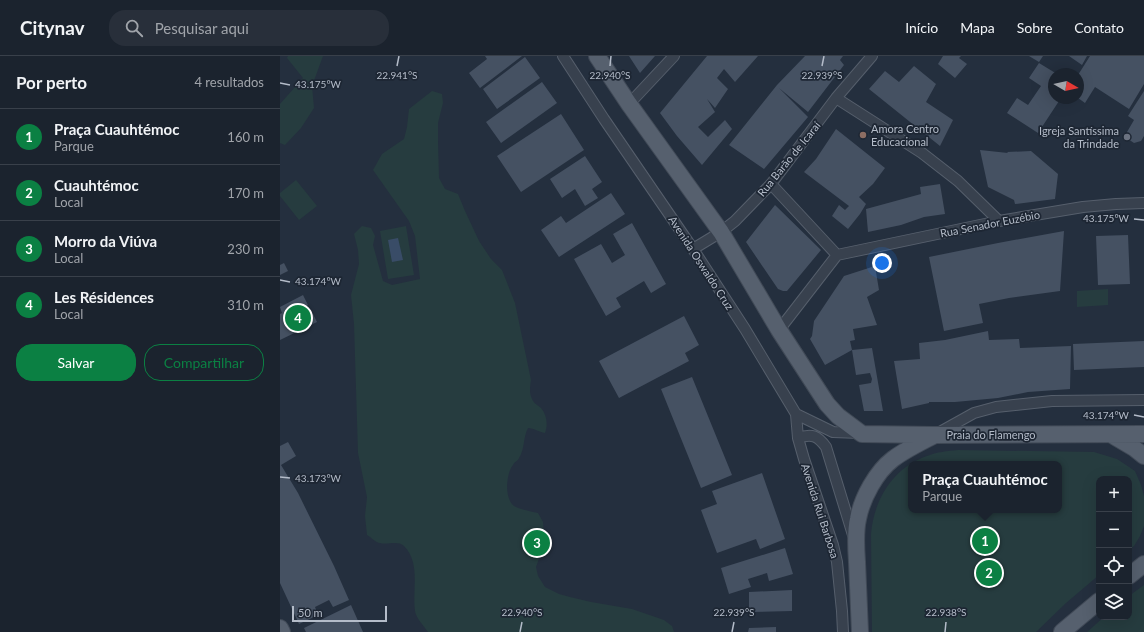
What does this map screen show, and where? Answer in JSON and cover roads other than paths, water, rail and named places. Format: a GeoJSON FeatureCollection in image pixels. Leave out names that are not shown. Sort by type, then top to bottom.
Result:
{"type":"FeatureCollection","features":[{"type":"Feature","properties":{"kind":"main road"},"geometry":{"type":"LineString","coordinates":[[597,56],[629,104],[721,232],[779,330],[827,404],[838,416],[862,434],[934,435]]}},
{"type":"Feature","properties":{"kind":"main road"},"geometry":{"type":"LineString","coordinates":[[1109,434],[1134,448],[1144,456]]}},
{"type":"Feature","properties":{"kind":"main road","name":"Praia do Flamengo"},"geometry":{"type":"LineString","coordinates":[[934,435],[1144,434]]}},
{"type":"Feature","properties":{"kind":"main road"},"geometry":{"type":"LineString","coordinates":[[860,632],[856,545],[857,520],[862,504],[878,475],[892,460],[934,435]]}},
{"type":"Feature","properties":{"kind":"main road"},"geometry":{"type":"LineString","coordinates":[[1132,574],[1144,564]]}},
{"type":"Feature","properties":{"kind":"main road"},"geometry":{"type":"LineString","coordinates":[[1062,632],[1096,604]]}},
{"type":"Feature","properties":{"kind":"main road"},"geometry":{"type":"LineString","coordinates":[[280,628],[282,632]]}},
{"type":"Feature","properties":{"kind":"street","name":"Avenida Oswaldo Cruz"},"geometry":{"type":"LineString","coordinates":[[563,56],[693,249],[745,329],[796,414]]}},
{"type":"Feature","properties":{"kind":"street"},"geometry":{"type":"LineString","coordinates":[[629,104],[674,56]]}},
{"type":"Feature","properties":{"kind":"street","name":"Rua Barão de Icaraí"},"geometry":{"type":"LineString","coordinates":[[693,249],[721,232],[735,221],[771,184],[836,98],[872,56]]}},
{"type":"Feature","properties":{"kind":"street"},"geometry":{"type":"LineString","coordinates":[[836,98],[922,153],[958,181],[999,221]]}},
{"type":"Feature","properties":{"kind":"street"},"geometry":{"type":"LineString","coordinates":[[771,184],[837,255],[779,330]]}},
{"type":"Feature","properties":{"kind":"street","name":"Rua Senador Euzébio"},"geometry":{"type":"LineString","coordinates":[[837,255],[999,221],[1083,207],[1144,203]]}},
{"type":"Feature","properties":{"kind":"street","name":"Praia do Flamengo"},"geometry":{"type":"LineString","coordinates":[[934,435],[974,413],[996,407],[1052,401],[1144,400]]}},
{"type":"Feature","properties":{"kind":"street"},"geometry":{"type":"LineString","coordinates":[[796,414],[833,432],[862,434]]}},
{"type":"Feature","properties":{"kind":"street","name":"Avenida Rui Barbosa"},"geometry":{"type":"LineString","coordinates":[[796,414],[798,438],[833,545],[837,562],[843,632]]}},
{"type":"Feature","properties":{"kind":"street"},"geometry":{"type":"LineString","coordinates":[[798,438],[805,435],[811,435],[817,437],[826,447],[856,545]]}},
{"type":"Feature","properties":{"kind":"water"},"geometry":{"type":"Polygon","coordinates":[[[398,238],[403,260],[392,262],[388,240],[398,238]]]}},
{"type":"Feature","properties":{"kind":"place","name":"Amora Centro Educacional"},"geometry":{"type":"Point","coordinates":[863,135]}},
{"type":"Feature","properties":{"kind":"place","name":"Igreja Santíssima da Trindade"},"geometry":{"type":"Point","coordinates":[1127,137]}},
{"type":"Feature","properties":{"kind":"place","name":"Les Résidences"},"geometry":{"type":"Point","coordinates":[298,318]}},
{"type":"Feature","properties":{"kind":"place","name":"Praça Cuauhtémoc"},"geometry":{"type":"Point","coordinates":[985,541]}},
{"type":"Feature","properties":{"kind":"place","name":"Morro da Viúva"},"geometry":{"type":"Point","coordinates":[537,543]}},
{"type":"Feature","properties":{"kind":"place","name":"Cuauhtémoc"},"geometry":{"type":"Point","coordinates":[989,573]}}]}
